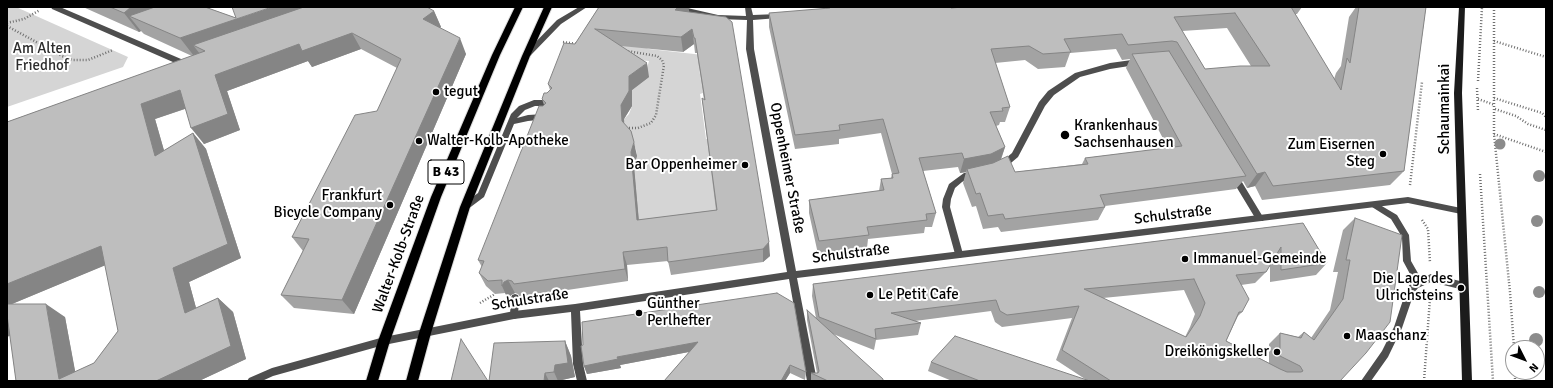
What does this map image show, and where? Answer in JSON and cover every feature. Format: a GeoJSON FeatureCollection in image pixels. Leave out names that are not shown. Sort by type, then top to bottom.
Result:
{"type":"FeatureCollection","features":[{"type":"Feature","properties":{"kind":"main road","name":"Walter-Kolb-Straße"},"geometry":{"type":"LineString","coordinates":[[372,381],[384,340],[436,197],[496,55],[519,7]]}},
{"type":"Feature","properties":{"kind":"main road"},"geometry":{"type":"LineString","coordinates":[[412,381],[425,333],[465,207],[526,56],[548,7]]}},
{"type":"Feature","properties":{"kind":"main road","name":"Schaumainkai"},"geometry":{"type":"LineString","coordinates":[[1462,7],[1458,93],[1467,381]]}},
{"type":"Feature","properties":{"kind":"street"},"geometry":{"type":"LineString","coordinates":[[54,7],[132,41],[189,63],[170,69]]}},
{"type":"Feature","properties":{"kind":"street"},"geometry":{"type":"LineString","coordinates":[[526,56],[559,22],[584,7]]}},
{"type":"Feature","properties":{"kind":"street"},"geometry":{"type":"LineString","coordinates":[[672,7],[718,17],[750,18],[789,16]]}},
{"type":"Feature","properties":{"kind":"street","name":"Oppenheimer Straße"},"geometry":{"type":"LineString","coordinates":[[748,7],[750,18],[750,49],[812,381]]}},
{"type":"Feature","properties":{"kind":"street"},"geometry":{"type":"LineString","coordinates":[[993,170],[1003,165],[1015,155],[1042,104],[1050,93],[1078,75],[1110,66],[1149,61]]}},
{"type":"Feature","properties":{"kind":"street"},"geometry":{"type":"LineString","coordinates":[[465,207],[481,195],[514,116],[522,108],[534,103],[551,103]]}},
{"type":"Feature","properties":{"kind":"street"},"geometry":{"type":"LineString","coordinates":[[512,122],[528,118],[545,117]]}},
{"type":"Feature","properties":{"kind":"street"},"geometry":{"type":"LineString","coordinates":[[1230,168],[1260,219]]}},
{"type":"Feature","properties":{"kind":"street"},"geometry":{"type":"LineString","coordinates":[[959,254],[946,207],[947,199],[952,186],[958,180],[968,175],[981,173]]}},
{"type":"Feature","properties":{"kind":"street","name":"Schulstraße"},"geometry":{"type":"LineString","coordinates":[[252,381],[272,372],[384,340],[474,324],[514,315],[575,308],[793,275],[1408,200],[1461,211]]}},
{"type":"Feature","properties":{"kind":"street"},"geometry":{"type":"LineString","coordinates":[[1375,205],[1394,217],[1406,237],[1407,261],[1419,282]]}},
{"type":"Feature","properties":{"kind":"street"},"geometry":{"type":"LineString","coordinates":[[1366,381],[1385,354],[1398,328],[1410,291],[1419,282],[1431,278],[1464,286]]}},
{"type":"Feature","properties":{"kind":"street"},"geometry":{"type":"LineString","coordinates":[[514,315],[516,298]]}},
{"type":"Feature","properties":{"kind":"street"},"geometry":{"type":"LineString","coordinates":[[575,308],[578,364],[582,381]]}},
{"type":"Feature","properties":{"kind":"path"},"geometry":{"type":"LineString","coordinates":[[7,23],[24,19],[43,7]]}},
{"type":"Feature","properties":{"kind":"path"},"geometry":{"type":"LineString","coordinates":[[1478,114],[1477,87],[1482,7]]}},
{"type":"Feature","properties":{"kind":"path"},"geometry":{"type":"LineString","coordinates":[[1494,7],[1494,134],[1513,340]]}},
{"type":"Feature","properties":{"kind":"path"},"geometry":{"type":"LineString","coordinates":[[7,26],[62,56],[73,60],[88,60],[105,54],[132,41]]}},
{"type":"Feature","properties":{"kind":"path"},"geometry":{"type":"LineString","coordinates":[[1494,41],[1546,57]]}},
{"type":"Feature","properties":{"kind":"path"},"geometry":{"type":"LineString","coordinates":[[563,42],[578,44]]}},
{"type":"Feature","properties":{"kind":"path"},"geometry":{"type":"LineString","coordinates":[[625,128],[638,128],[651,123],[656,115],[664,65],[662,60],[657,56],[626,51]]}},
{"type":"Feature","properties":{"kind":"path"},"geometry":{"type":"LineString","coordinates":[[1408,200],[1422,82]]}},
{"type":"Feature","properties":{"kind":"path"},"geometry":{"type":"LineString","coordinates":[[1494,98],[1542,113],[1546,117]]}},
{"type":"Feature","properties":{"kind":"path"},"geometry":{"type":"LineString","coordinates":[[1495,109],[1516,116],[1528,124],[1546,130]]}},
{"type":"Feature","properties":{"kind":"path"},"geometry":{"type":"LineString","coordinates":[[1494,134],[1546,152]]}},
{"type":"Feature","properties":{"kind":"path"},"geometry":{"type":"LineString","coordinates":[[1480,172],[1493,381]]}},
{"type":"Feature","properties":{"kind":"path"},"geometry":{"type":"LineString","coordinates":[[478,304],[495,294]]}},
{"type":"Feature","properties":{"kind":"path"},"geometry":{"type":"LineString","coordinates":[[1424,381],[1426,364]]}},
{"type":"Feature","properties":{"kind":"green space","name":"Am Alten Friedhof"},"geometry":{"type":"Polygon","coordinates":[[[7,7],[16,7],[128,57],[123,67],[7,107],[7,7]]]}},
{"type":"Feature","properties":{"kind":"green space"},"geometry":{"type":"Polygon","coordinates":[[[628,40],[649,49],[703,55],[699,68],[703,93],[700,94],[706,139],[709,138],[709,153],[714,191],[725,205],[643,263],[634,166],[637,156],[636,149],[623,120],[629,114],[632,106],[632,99],[629,92],[645,75],[649,61],[609,57],[628,40]]]}},
{"type":"Feature","properties":{"kind":"building"},"geometry":{"type":"Polygon","coordinates":[[[110,7],[131,7],[124,13],[110,7]]]}},
{"type":"Feature","properties":{"kind":"building"},"geometry":{"type":"Polygon","coordinates":[[[155,7],[205,7],[236,18],[232,7],[272,7],[180,38],[129,16],[155,7]]]}},
{"type":"Feature","properties":{"kind":"building"},"geometry":{"type":"Polygon","coordinates":[[[304,7],[427,7],[434,11],[423,19],[460,38],[342,300],[281,295],[309,239],[292,237],[355,115],[377,111],[401,59],[352,33],[302,51],[299,44],[215,75],[228,114],[191,128],[180,90],[141,104],[155,156],[193,133],[228,244],[173,268],[185,313],[218,298],[231,346],[156,381],[16,381],[7,315],[7,304],[46,304],[59,379],[94,363],[118,331],[101,246],[7,284],[7,122],[205,51],[193,45],[304,7]]]}},
{"type":"Feature","properties":{"kind":"building"},"geometry":{"type":"Polygon","coordinates":[[[599,7],[678,7],[675,10],[726,17],[732,22],[769,242],[763,249],[668,262],[667,247],[623,252],[625,269],[514,284],[512,281],[508,280],[504,282],[502,286],[502,280],[488,281],[479,273],[484,261],[478,260],[539,106],[543,106],[546,103],[542,99],[544,93],[547,93],[552,88],[548,84],[564,43],[575,44],[599,7]],[[595,29],[647,63],[629,76],[629,91],[621,105],[622,121],[631,131],[634,142],[631,152],[637,220],[717,210],[702,98],[705,100],[695,38],[692,29],[681,37],[595,29]]]}},
{"type":"Feature","properties":{"kind":"building"},"geometry":{"type":"Polygon","coordinates":[[[1291,7],[1341,90],[1347,58],[1350,63],[1359,7],[1426,7],[1404,171],[1273,186],[1265,172],[1257,174],[1177,42],[1172,41],[1128,45],[1122,34],[1064,39],[1071,52],[1043,54],[1029,46],[991,49],[1010,107],[1002,108],[1003,111],[990,112],[1005,147],[991,154],[964,159],[962,153],[919,158],[936,213],[926,214],[927,220],[867,227],[869,235],[819,241],[809,200],[884,190],[881,179],[893,178],[892,174],[899,173],[883,119],[839,125],[840,130],[795,135],[769,13],[830,8],[1291,7]],[[1235,13],[1174,17],[1205,69],[1240,66],[1270,66],[1235,13]]]}},
{"type":"Feature","properties":{"kind":"building"},"geometry":{"type":"Polygon","coordinates":[[[1169,51],[1246,176],[1100,195],[1105,207],[1005,219],[1003,214],[988,216],[980,193],[976,194],[967,169],[993,163],[1008,156],[1015,172],[1088,164],[1085,158],[1182,146],[1132,54],[1169,51]]]}},
{"type":"Feature","properties":{"kind":"building"},"geometry":{"type":"Polygon","coordinates":[[[1355,218],[1402,235],[1390,322],[1366,353],[1340,381],[1111,381],[1062,350],[1079,306],[1007,315],[1000,311],[996,300],[891,313],[921,323],[875,329],[876,339],[819,317],[813,284],[1303,223],[1327,263],[1281,270],[1281,247],[1266,272],[1236,275],[1249,299],[1242,312],[1239,312],[1226,341],[1287,372],[1301,372],[1303,371],[1300,366],[1280,356],[1280,333],[1301,338],[1304,332],[1314,340],[1343,299],[1350,260],[1346,260],[1355,218]],[[1194,279],[1084,289],[1186,337],[1200,316],[1205,303],[1194,279]]]}},
{"type":"Feature","properties":{"kind":"building"},"geometry":{"type":"Polygon","coordinates":[[[777,293],[794,303],[806,372],[790,365],[781,381],[664,381],[698,342],[617,357],[618,359],[584,366],[581,346],[583,345],[582,322],[777,293]]]}},
{"type":"Feature","properties":{"kind":"building"},"geometry":{"type":"Polygon","coordinates":[[[807,310],[883,379],[883,381],[828,381],[811,373],[818,373],[819,371],[807,310]]]}},
{"type":"Feature","properties":{"kind":"building"},"geometry":{"type":"Polygon","coordinates":[[[955,336],[1090,381],[980,381],[931,362],[955,336]]]}},
{"type":"Feature","properties":{"kind":"building"},"geometry":{"type":"Polygon","coordinates":[[[461,339],[488,381],[451,381],[461,339]]]}},
{"type":"Feature","properties":{"kind":"building"},"geometry":{"type":"Polygon","coordinates":[[[565,341],[568,363],[555,365],[554,372],[545,373],[544,381],[489,381],[494,343],[565,341]]]}},
{"type":"Feature","properties":{"kind":"place","name":"tegut"},"geometry":{"type":"Point","coordinates":[436,92]}},
{"type":"Feature","properties":{"kind":"place","name":"Krankenhaus Sachsenhausen"},"geometry":{"type":"Point","coordinates":[1065,135]}},
{"type":"Feature","properties":{"kind":"place","name":"Walter-Kolb-Apotheke"},"geometry":{"type":"Point","coordinates":[419,141]}},
{"type":"Feature","properties":{"kind":"place","name":"Zum Eisernen Steg"},"geometry":{"type":"Point","coordinates":[1383,154]}},
{"type":"Feature","properties":{"kind":"place","name":"Bar Oppenheimer"},"geometry":{"type":"Point","coordinates":[745,165]}},
{"type":"Feature","properties":{"kind":"place","name":"Frankfurt Bicycle Company"},"geometry":{"type":"Point","coordinates":[390,205]}},
{"type":"Feature","properties":{"kind":"place","name":"Immanuel-Gemeinde"},"geometry":{"type":"Point","coordinates":[1185,259]}},
{"type":"Feature","properties":{"kind":"place","name":"Die Lage des Ulrichsteins"},"geometry":{"type":"Point","coordinates":[1461,288]}},
{"type":"Feature","properties":{"kind":"place","name":"Le Petit Cafe"},"geometry":{"type":"Point","coordinates":[870,295]}},
{"type":"Feature","properties":{"kind":"place","name":"Günther Perlhefter"},"geometry":{"type":"Point","coordinates":[639,313]}},
{"type":"Feature","properties":{"kind":"place","name":"Maaschanz"},"geometry":{"type":"Point","coordinates":[1347,336]}},
{"type":"Feature","properties":{"kind":"place","name":"Dreikönigskeller"},"geometry":{"type":"Point","coordinates":[1277,352]}}]}
